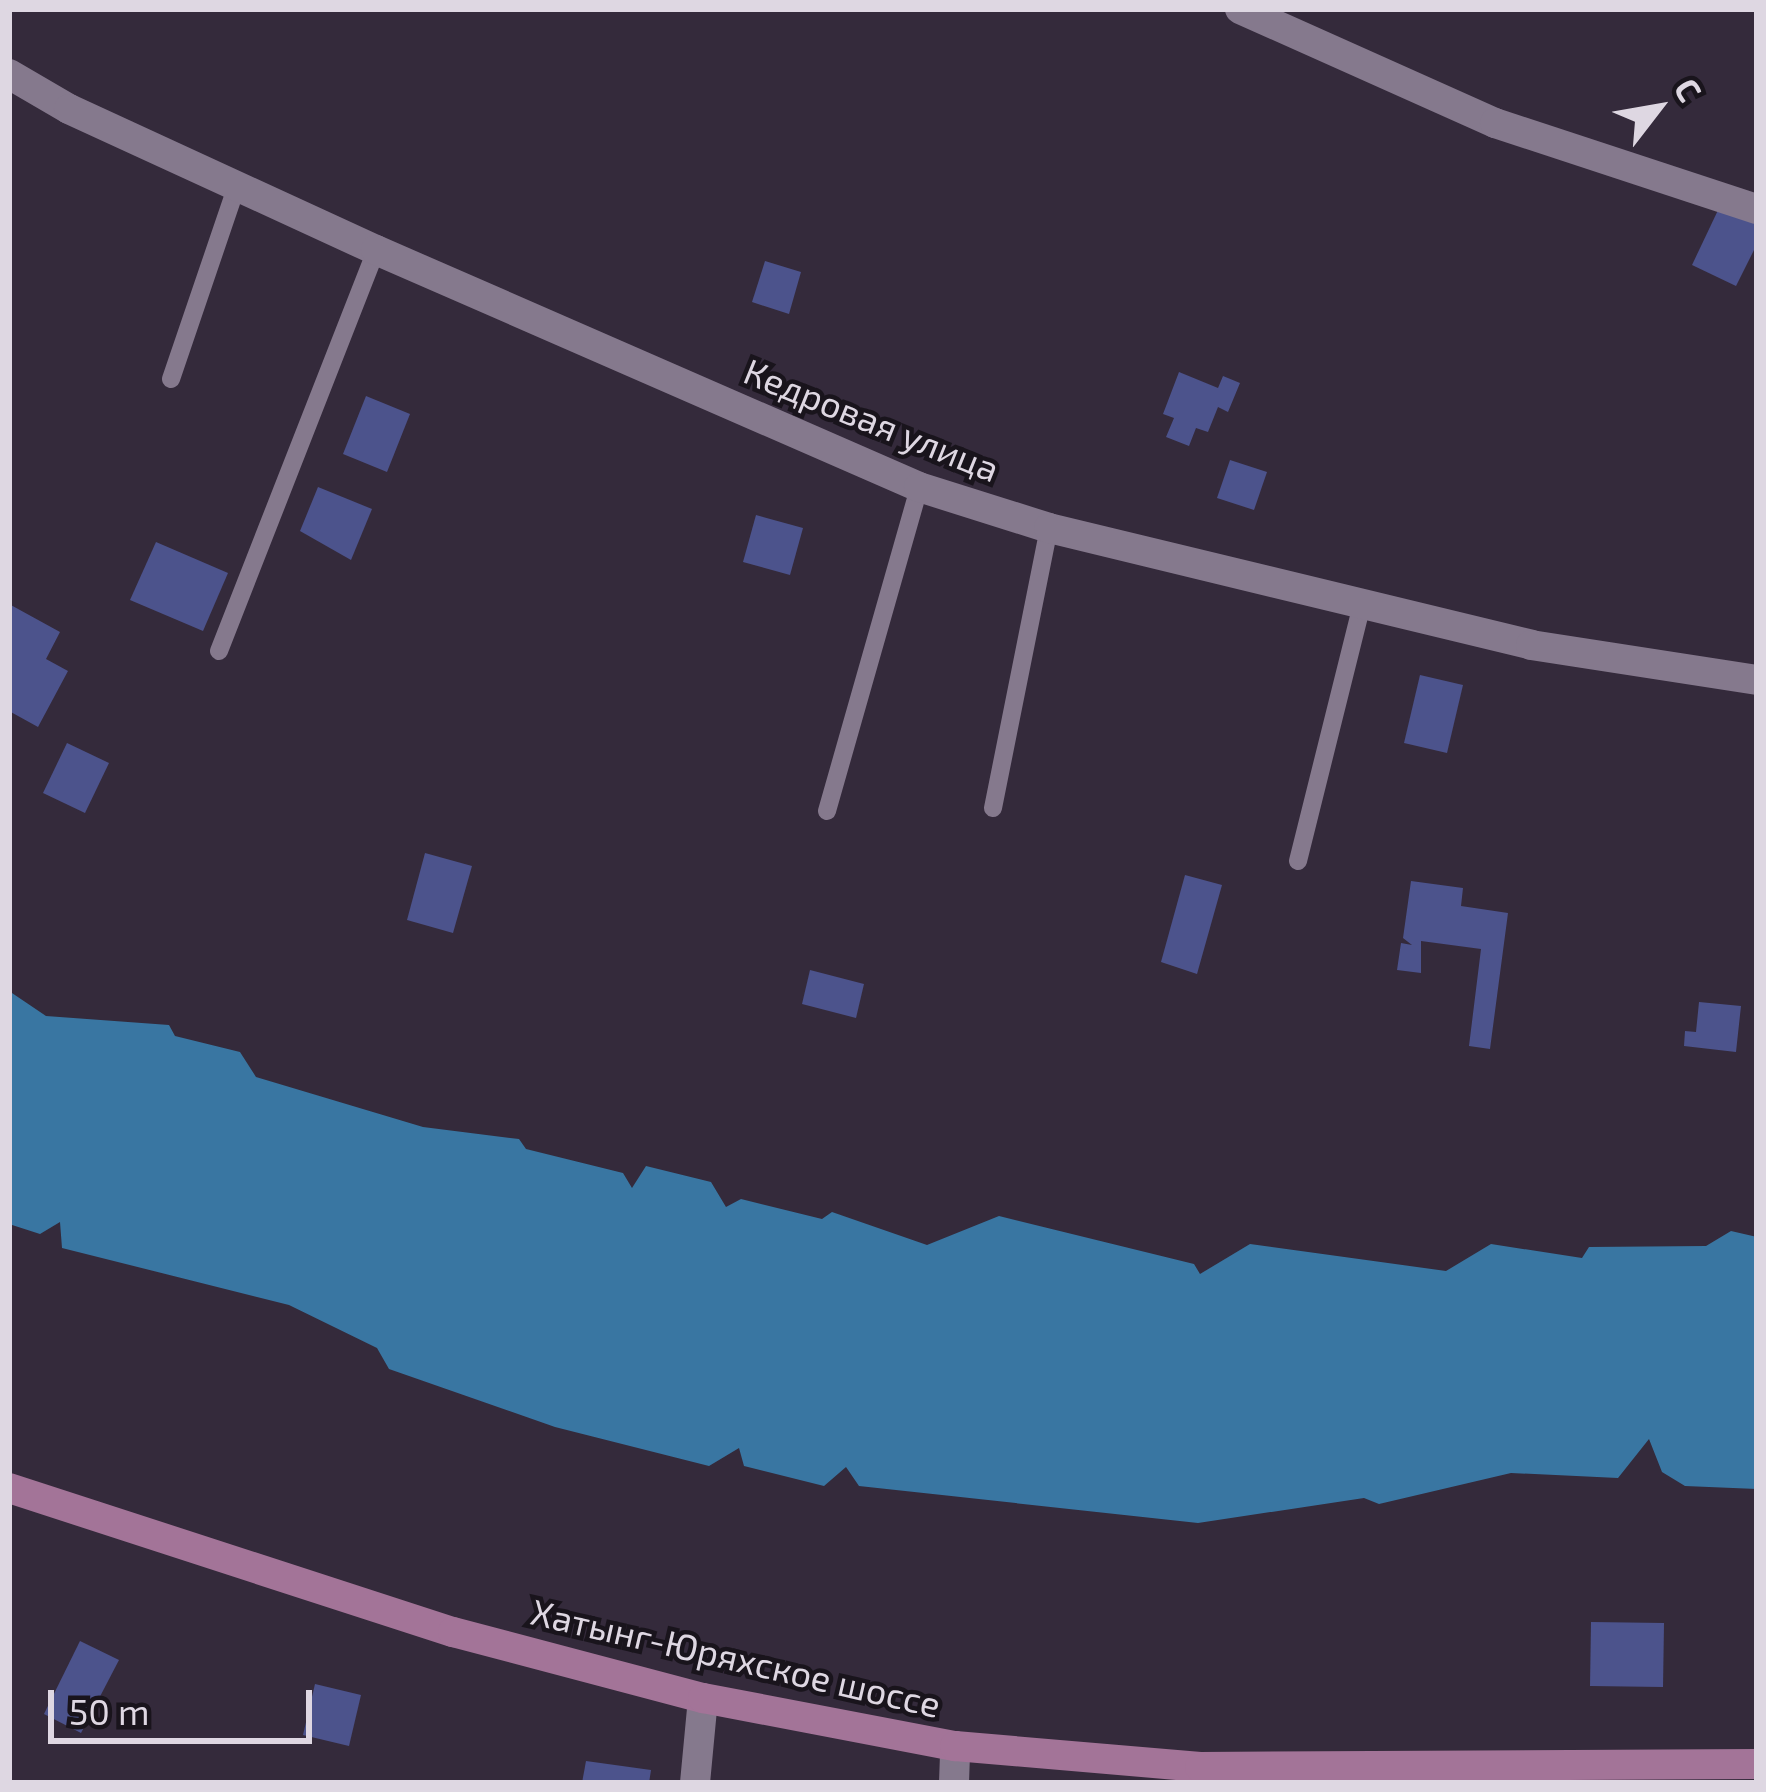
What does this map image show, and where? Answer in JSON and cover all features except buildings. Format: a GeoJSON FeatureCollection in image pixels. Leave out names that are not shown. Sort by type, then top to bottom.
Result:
{"type":"FeatureCollection","features":[{"type":"Feature","properties":{"kind":"main road","name":"Хатынг-Юряхское шоссе"},"geometry":{"type":"LineString","coordinates":[[9,1488],[453,1632],[703,1698],[955,1746],[1200,1775],[1596,1774],[1757,1764]]}},
{"type":"Feature","properties":{"kind":"street"},"geometry":{"type":"LineString","coordinates":[[1240,9],[1495,123],[1757,209]]}},
{"type":"Feature","properties":{"kind":"street","name":"Кедровая улица"},"geometry":{"type":"LineString","coordinates":[[9,74],[376,250],[920,487],[1049,528],[1531,645],[1757,680]]}},
{"type":"Feature","properties":{"kind":"street"},"geometry":{"type":"LineString","coordinates":[[695,1783],[703,1698]]}},
{"type":"Feature","properties":{"kind":"street"},"geometry":{"type":"LineString","coordinates":[[954,1783],[955,1746]]}},
{"type":"Feature","properties":{"kind":"lane"},"geometry":{"type":"LineString","coordinates":[[171,379],[237,185]]}},
{"type":"Feature","properties":{"kind":"lane"},"geometry":{"type":"LineString","coordinates":[[219,651],[376,250]]}},
{"type":"Feature","properties":{"kind":"lane"},"geometry":{"type":"LineString","coordinates":[[827,811],[920,487]]}},
{"type":"Feature","properties":{"kind":"lane"},"geometry":{"type":"LineString","coordinates":[[993,808],[1049,528]]}},
{"type":"Feature","properties":{"kind":"lane"},"geometry":{"type":"LineString","coordinates":[[1298,861],[1362,604]]}},
{"type":"Feature","properties":{"kind":"water"},"geometry":{"type":"Polygon","coordinates":[[[9,991],[46,1016],[169,1025],[175,1036],[240,1052],[256,1077],[423,1127],[519,1139],[526,1149],[623,1173],[632,1188],[646,1166],[711,1182],[726,1207],[741,1199],[822,1219],[832,1212],[927,1245],[999,1216],[1194,1264],[1200,1274],[1250,1244],[1446,1271],[1491,1244],[1582,1258],[1589,1247],[1706,1246],[1731,1231],[1757,1237],[1757,1489],[1685,1486],[1662,1472],[1649,1439],[1618,1478],[1511,1473],[1379,1504],[1364,1498],[1198,1523],[859,1486],[846,1467],[824,1486],[744,1466],[739,1448],[709,1466],[555,1427],[389,1369],[377,1348],[289,1305],[62,1248],[60,1222],[40,1234],[9,1224],[9,991]]]}}]}
